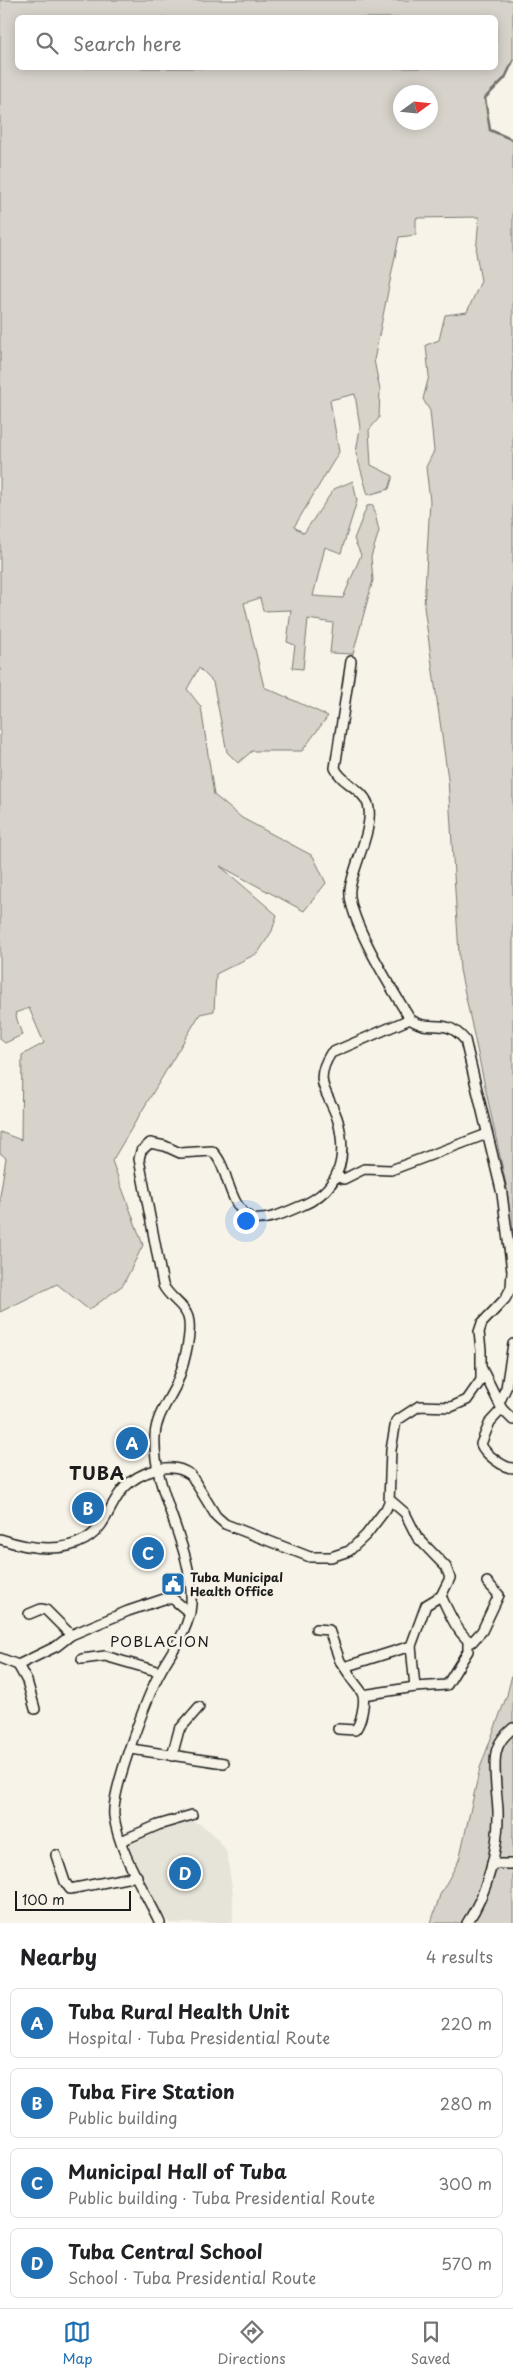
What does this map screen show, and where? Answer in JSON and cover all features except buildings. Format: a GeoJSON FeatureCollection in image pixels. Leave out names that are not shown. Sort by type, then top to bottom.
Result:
{"type":"FeatureCollection","features":[{"type":"Feature","properties":{"kind":"street"},"geometry":{"type":"LineString","coordinates":[[0,1539],[44,1548],[62,1547],[85,1540],[98,1527],[124,1487],[137,1476],[158,1469],[177,1468],[191,1475],[216,1516],[225,1524],[310,1557],[331,1557],[350,1551],[378,1521],[390,1500],[391,1450],[396,1421],[418,1406],[451,1407],[460,1405],[475,1390],[481,1380],[480,1328],[505,1299],[512,1282],[502,1194],[465,1040],[455,1030],[446,1026],[439,1024],[418,1025],[410,1019],[364,938],[350,891],[369,812],[366,800],[340,776],[335,768],[352,661]]}},
{"type":"Feature","properties":{"kind":"street"},"geometry":{"type":"LineString","coordinates":[[160,1923],[121,1841],[113,1807],[146,1704],[160,1672],[176,1646],[190,1613],[191,1593],[188,1569],[158,1469],[156,1430],[164,1406],[177,1382],[190,1326],[186,1312],[167,1293],[163,1285],[141,1174],[141,1151],[150,1143],[165,1146],[180,1153],[212,1151],[220,1161],[226,1183],[241,1210],[248,1216],[258,1220],[273,1217],[310,1202],[322,1195],[338,1177],[340,1133],[335,1114],[325,1094],[322,1068],[331,1054],[410,1019]]}},
{"type":"Feature","properties":{"kind":"street"},"geometry":{"type":"LineString","coordinates":[[338,1177],[344,1179],[364,1169],[391,1170],[487,1134]]}},
{"type":"Feature","properties":{"kind":"street"},"geometry":{"type":"LineString","coordinates":[[513,1344],[508,1381],[500,1406],[480,1444],[483,1449],[507,1468],[513,1468]]}},
{"type":"Feature","properties":{"kind":"street"},"geometry":{"type":"LineString","coordinates":[[482,1369],[500,1406],[513,1420]]}},
{"type":"Feature","properties":{"kind":"street"},"geometry":{"type":"LineString","coordinates":[[390,1500],[405,1513],[417,1537],[448,1571],[448,1583],[441,1596],[426,1605],[411,1646],[415,1687]]}},
{"type":"Feature","properties":{"kind":"street"},"geometry":{"type":"LineString","coordinates":[[468,1641],[476,1640],[499,1595],[497,1590],[487,1582]]}},
{"type":"Feature","properties":{"kind":"street"},"geometry":{"type":"LineString","coordinates":[[363,1695],[415,1687],[447,1685],[468,1651],[468,1641],[457,1626],[441,1596]]}},
{"type":"Feature","properties":{"kind":"street"},"geometry":{"type":"LineString","coordinates":[[18,1665],[56,1646],[71,1635],[128,1611],[164,1599],[173,1599],[190,1613]]}},
{"type":"Feature","properties":{"kind":"street"},"geometry":{"type":"LineString","coordinates":[[29,1614],[41,1609],[46,1610],[71,1635]]}},
{"type":"Feature","properties":{"kind":"street"},"geometry":{"type":"LineString","coordinates":[[316,1629],[329,1630],[340,1662],[363,1695],[359,1727],[351,1732],[338,1729]]}},
{"type":"Feature","properties":{"kind":"street"},"geometry":{"type":"LineString","coordinates":[[347,1670],[348,1664],[411,1646]]}},
{"type":"Feature","properties":{"kind":"street"},"geometry":{"type":"LineString","coordinates":[[82,1659],[105,1656],[160,1672]]}},
{"type":"Feature","properties":{"kind":"street"},"geometry":{"type":"LineString","coordinates":[[0,1658],[18,1665],[27,1681],[35,1709]]}},
{"type":"Feature","properties":{"kind":"street"},"geometry":{"type":"LineString","coordinates":[[172,1756],[179,1730],[199,1707]]}},
{"type":"Feature","properties":{"kind":"street"},"geometry":{"type":"LineString","coordinates":[[467,1923],[479,1906],[492,1864],[498,1815],[496,1753],[503,1736],[513,1728]]}},
{"type":"Feature","properties":{"kind":"street"},"geometry":{"type":"LineString","coordinates":[[131,1749],[224,1762]]}},
{"type":"Feature","properties":{"kind":"street"},"geometry":{"type":"LineString","coordinates":[[121,1841],[158,1825],[192,1815]]}},
{"type":"Feature","properties":{"kind":"street"},"geometry":{"type":"LineString","coordinates":[[56,1855],[65,1882],[70,1889],[137,1876]]}},
{"type":"Feature","properties":{"kind":"street"},"geometry":{"type":"LineString","coordinates":[[492,1864],[513,1864]]}},
{"type":"Feature","properties":{"kind":"shaded area"},"geometry":{"type":"Polygon","coordinates":[[[0,0],[513,0],[513,61],[505,78],[485,99],[490,130],[513,140],[513,1234],[511,1234],[507,1189],[460,970],[448,779],[424,607],[430,501],[426,467],[434,451],[430,411],[423,399],[429,376],[426,345],[439,340],[445,315],[467,312],[481,281],[476,253],[479,217],[416,218],[416,235],[399,237],[374,360],[380,390],[379,418],[369,430],[371,465],[393,476],[389,489],[368,495],[356,453],[360,428],[355,394],[330,400],[339,452],[294,527],[304,533],[334,489],[353,481],[357,501],[341,553],[325,547],[313,596],[343,598],[361,555],[354,539],[367,506],[373,505],[379,531],[371,557],[373,580],[353,654],[330,653],[333,623],[308,619],[303,669],[292,668],[295,645],[287,642],[291,610],[263,611],[260,598],[244,603],[264,687],[328,716],[302,751],[252,751],[238,763],[227,752],[213,682],[199,668],[187,689],[201,707],[214,795],[242,818],[313,856],[326,883],[304,911],[220,866],[277,915],[272,931],[258,953],[216,974],[214,1011],[200,1014],[112,1161],[143,1245],[123,1285],[89,1310],[57,1284],[0,1312],[0,1196],[6,1158],[0,1153],[0,1132],[21,1140],[22,1055],[44,1043],[29,1008],[15,1013],[22,1035],[5,1043],[0,1039],[0,0]]]}},
{"type":"Feature","properties":{"kind":"shaded area"},"geometry":{"type":"Polygon","coordinates":[[[513,1671],[513,1923],[431,1923],[440,1895],[459,1860],[480,1768],[507,1695],[513,1671]]]}},
{"type":"Feature","properties":{"kind":"shaded area"},"geometry":{"type":"Polygon","coordinates":[[[188,1820],[200,1824],[211,1832],[226,1850],[233,1893],[233,1923],[170,1923],[160,1914],[154,1904],[132,1858],[126,1841],[188,1820]]]}},
{"type":"Feature","properties":{"kind":"waterway"},"geometry":{"type":"LineString","coordinates":[[513,61],[505,78],[485,98],[490,130],[513,140]]}},
{"type":"Feature","properties":{"kind":"place","name":"Tuba Rural Health Unit"},"geometry":{"type":"Point","coordinates":[132,1443]}},
{"type":"Feature","properties":{"kind":"place","name":"Tuba Fire Station"},"geometry":{"type":"Point","coordinates":[88,1508]}},
{"type":"Feature","properties":{"kind":"place","name":"Municipal Hall of Tuba"},"geometry":{"type":"Point","coordinates":[148,1553]}},
{"type":"Feature","properties":{"kind":"place","name":"Tuba Municipal Health Office"},"geometry":{"type":"Point","coordinates":[173,1584]}},
{"type":"Feature","properties":{"kind":"place","name":"Tuba Central School"},"geometry":{"type":"Point","coordinates":[185,1873]}},
{"type":"Feature","properties":{"kind":"district","name":"TUBA"},"geometry":{"type":"Point","coordinates":[97,1472]}},
{"type":"Feature","properties":{"kind":"district","name":"POBLACION"},"geometry":{"type":"Point","coordinates":[160,1640]}}]}
